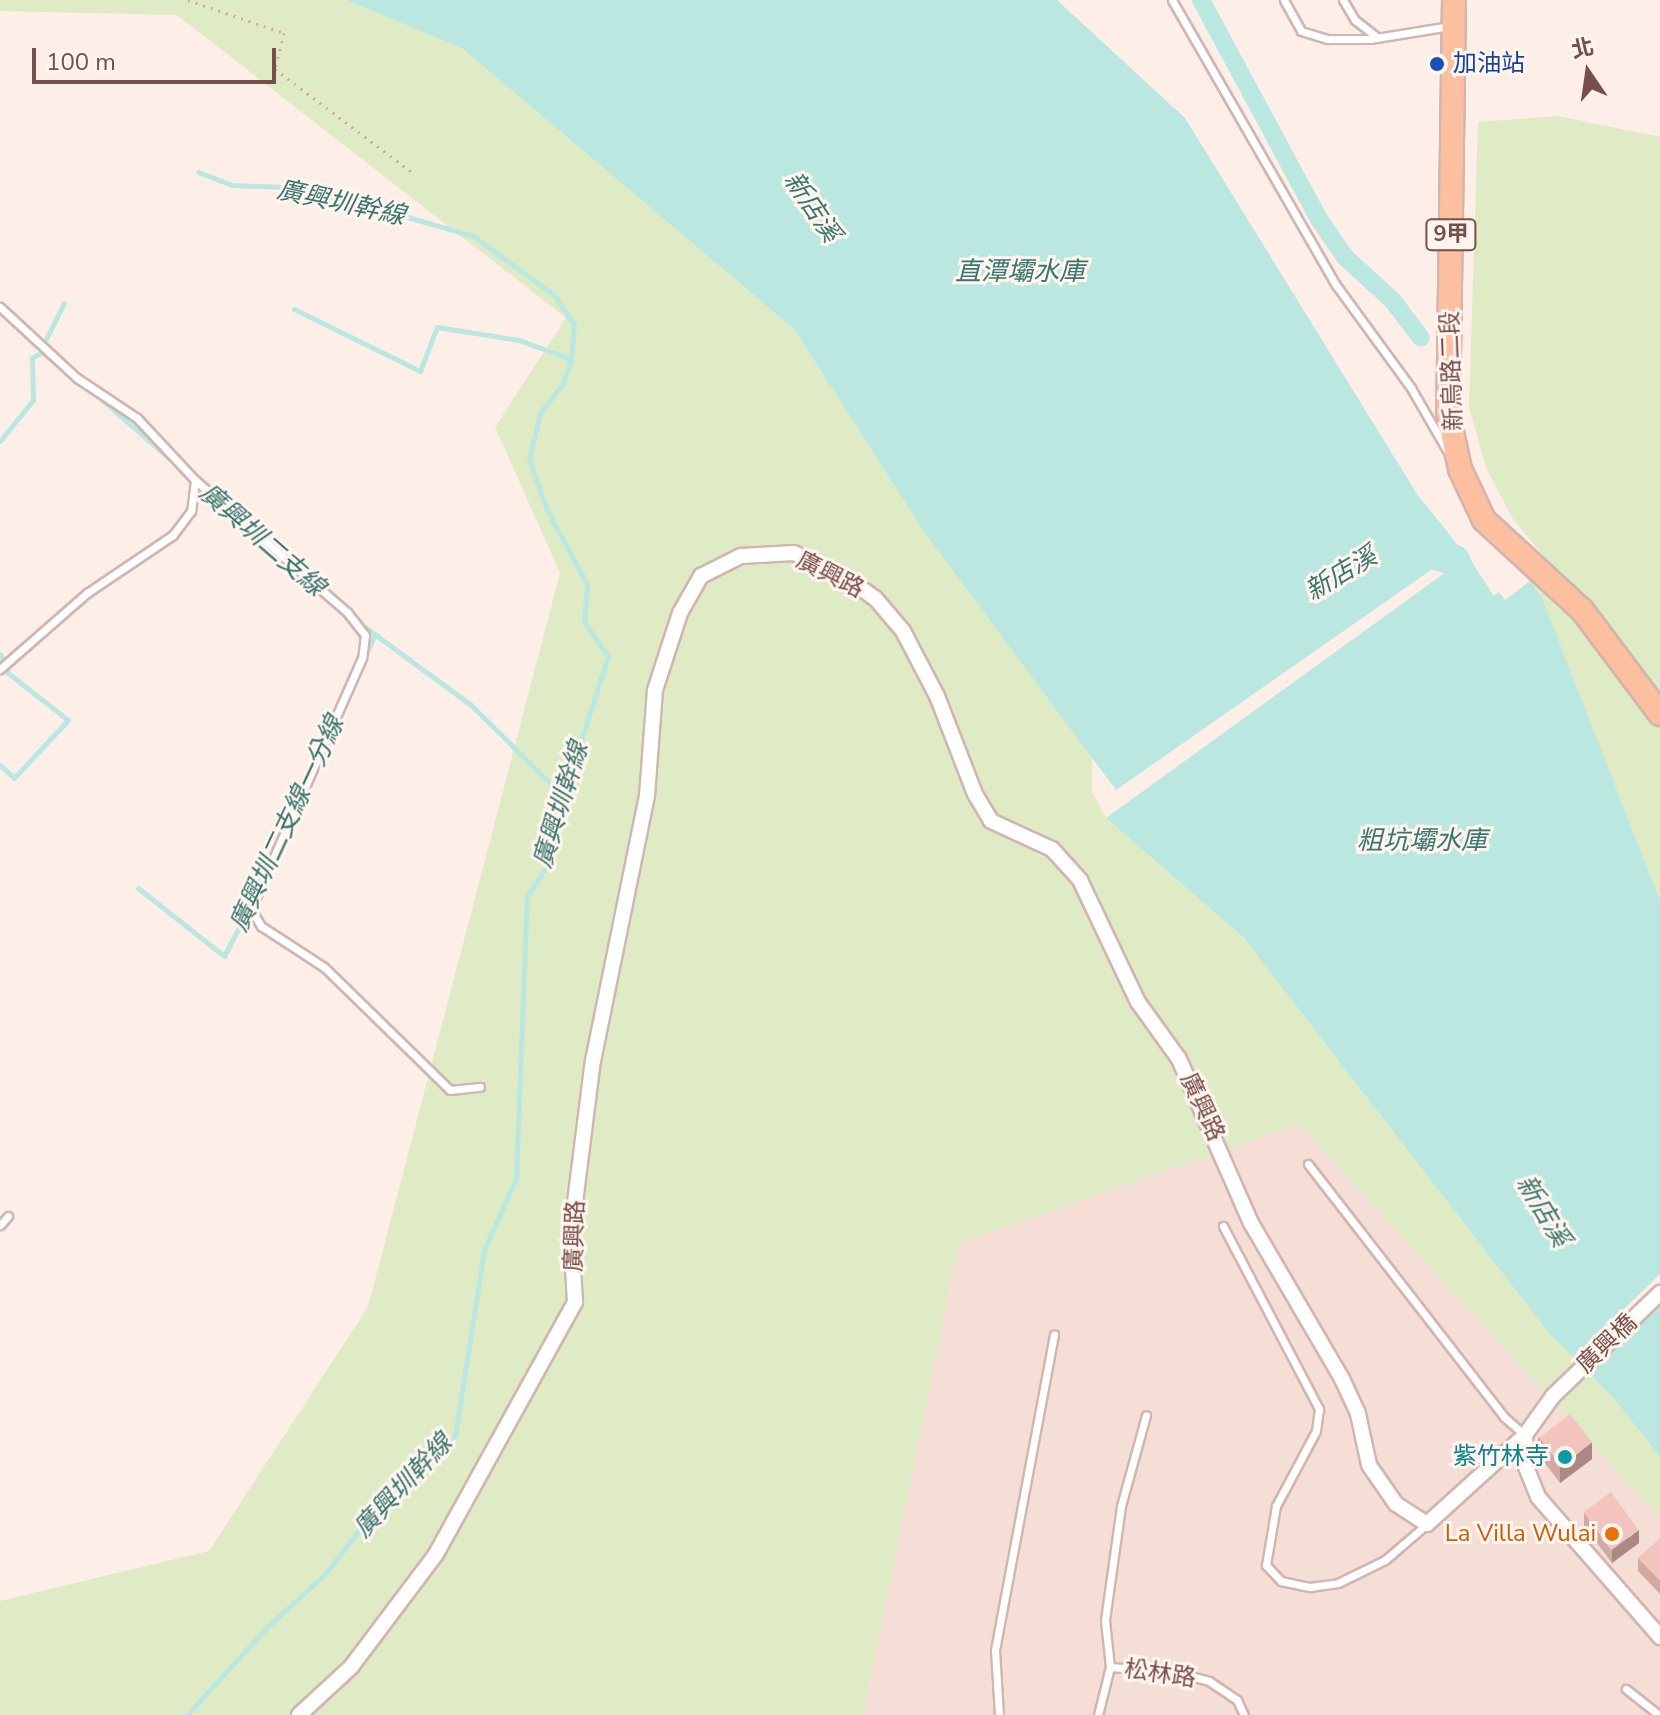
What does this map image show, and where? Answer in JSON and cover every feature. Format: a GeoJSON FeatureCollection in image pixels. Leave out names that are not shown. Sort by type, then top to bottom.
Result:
{"type":"FeatureCollection","features":[{"type":"Feature","properties":{"kind":"main road","name":"新烏路二段"},"geometry":{"type":"LineString","coordinates":[[1454,0],[1452,26],[1456,121],[1448,413],[1460,469],[1484,520],[1582,610],[1660,714]]}},
{"type":"Feature","properties":{"kind":"street","name":"廣興路"},"geometry":{"type":"LineString","coordinates":[[299,1715],[351,1667],[436,1554],[575,1302],[571,1234],[593,1061],[647,796],[655,690],[680,613],[701,576],[741,556],[794,553],[847,578],[875,598],[903,631],[937,696],[975,794],[991,821],[1052,849],[1080,880],[1138,1002],[1191,1084],[1251,1223],[1342,1379],[1358,1414],[1369,1465],[1396,1504],[1427,1524]]}},
{"type":"Feature","properties":{"kind":"street","name":"廣興橋"},"geometry":{"type":"LineString","coordinates":[[1525,1435],[1553,1396],[1660,1293]]}},
{"type":"Feature","properties":{"kind":"street"},"geometry":{"type":"LineString","coordinates":[[1427,1524],[1525,1435]]}},
{"type":"Feature","properties":{"kind":"street"},"geometry":{"type":"LineString","coordinates":[[1525,1435],[1526,1467],[1538,1497],[1660,1637]]}},
{"type":"Feature","properties":{"kind":"lane"},"geometry":{"type":"LineString","coordinates":[[1172,0],[1336,285],[1411,388],[1460,469]]}},
{"type":"Feature","properties":{"kind":"lane"},"geometry":{"type":"LineString","coordinates":[[1284,0],[1301,31],[1328,39],[1378,38],[1452,26]]}},
{"type":"Feature","properties":{"kind":"lane"},"geometry":{"type":"LineString","coordinates":[[1343,0],[1355,20],[1378,38]]}},
{"type":"Feature","properties":{"kind":"lane"},"geometry":{"type":"LineString","coordinates":[[0,307],[77,378],[137,418],[195,480],[347,612],[365,635],[362,658],[251,909],[261,926],[324,967],[450,1090],[480,1087]]}},
{"type":"Feature","properties":{"kind":"lane"},"geometry":{"type":"LineString","coordinates":[[0,669],[87,593],[173,535],[191,511],[195,480]]}},
{"type":"Feature","properties":{"kind":"lane"},"geometry":{"type":"LineString","coordinates":[[1308,1164],[1504,1417],[1525,1435]]}},
{"type":"Feature","properties":{"kind":"lane"},"geometry":{"type":"LineString","coordinates":[[0,1225],[8,1216]]}},
{"type":"Feature","properties":{"kind":"lane"},"geometry":{"type":"LineString","coordinates":[[1223,1226],[1319,1409],[1316,1431],[1276,1506],[1266,1565],[1281,1581],[1310,1587],[1338,1583],[1385,1560],[1427,1524]]}},
{"type":"Feature","properties":{"kind":"lane"},"geometry":{"type":"LineString","coordinates":[[999,1715],[995,1650],[1054,1334]]}},
{"type":"Feature","properties":{"kind":"lane"},"geometry":{"type":"LineString","coordinates":[[1110,1667],[1105,1620],[1121,1506],[1146,1415]]}},
{"type":"Feature","properties":{"kind":"lane","name":"松林路"},"geometry":{"type":"LineString","coordinates":[[1098,1715],[1110,1667],[1176,1672],[1209,1681],[1237,1700],[1244,1715]]}},
{"type":"Feature","properties":{"kind":"lane"},"geometry":{"type":"LineString","coordinates":[[1626,1689],[1659,1715]]}},
{"type":"Feature","properties":{"kind":"path"},"geometry":{"type":"LineString","coordinates":[[188,0],[284,33],[275,69],[413,173]]}},
{"type":"Feature","properties":{"kind":"shaded area"},"geometry":{"type":"Polygon","coordinates":[[[1299,1124],[1660,1518],[1660,1715],[863,1715],[959,1243],[1299,1124]]]}},
{"type":"Feature","properties":{"kind":"green space"},"geometry":{"type":"Polygon","coordinates":[[[0,0],[346,0],[462,47],[794,329],[926,535],[1092,757],[1092,792],[1106,818],[1243,937],[1548,1332],[1615,1400],[1660,1457],[1660,1518],[1299,1124],[959,1243],[863,1715],[0,1715],[0,1601],[209,1551],[368,1307],[560,573],[495,427],[566,318],[177,15],[0,11],[0,0]]]}},
{"type":"Feature","properties":{"kind":"green space"},"geometry":{"type":"Polygon","coordinates":[[[1558,116],[1660,137],[1660,1298],[1542,598],[1530,581],[1550,564],[1513,519],[1486,468],[1469,407],[1478,122],[1558,116]]]}},
{"type":"Feature","properties":{"kind":"water","name":"直潭壩水庫"},"geometry":{"type":"Polygon","coordinates":[[[346,0],[1057,0],[1185,118],[1417,494],[1461,549],[1116,790],[926,535],[794,329],[462,48],[346,0]]]}},
{"type":"Feature","properties":{"kind":"water","name":"粗坑壩水庫"},"geometry":{"type":"Polygon","coordinates":[[[1468,556],[1494,596],[1499,592],[1505,600],[1530,581],[1542,598],[1660,901],[1660,1457],[1615,1400],[1548,1332],[1243,937],[1106,818],[1468,556]]]}},
{"type":"Feature","properties":{"kind":"pier"},"geometry":{"type":"Polygon","coordinates":[[[1660,1274],[1660,1307],[1585,1375],[1570,1361],[1660,1274]]]}},
{"type":"Feature","properties":{"kind":"building"},"geometry":{"type":"Polygon","coordinates":[[[1570,1414],[1592,1442],[1561,1466],[1539,1438],[1570,1414]]]}},
{"type":"Feature","properties":{"kind":"building"},"geometry":{"type":"Polygon","coordinates":[[[1611,1492],[1639,1530],[1611,1550],[1583,1512],[1611,1492]]]}},
{"type":"Feature","properties":{"kind":"building"},"geometry":{"type":"Polygon","coordinates":[[[1660,1539],[1660,1581],[1638,1558],[1660,1539]]]}},
{"type":"Feature","properties":{"kind":"waterway"},"geometry":{"type":"LineString","coordinates":[[1201,0],[1319,219],[1345,257],[1393,301],[1421,338]]}},
{"type":"Feature","properties":{"kind":"waterway","name":"廣興圳幹線"},"geometry":{"type":"LineString","coordinates":[[187,1715],[267,1627],[325,1574],[384,1498],[455,1436],[484,1250],[516,1178],[527,897],[549,862],[563,797],[608,656],[584,622],[587,584],[547,510],[529,459],[540,413],[563,384],[571,359],[574,325],[554,295],[473,236],[373,207],[284,187],[232,185],[198,172]]}},
{"type":"Feature","properties":{"kind":"waterway"},"geometry":{"type":"LineString","coordinates":[[42,347],[64,303]]}},
{"type":"Feature","properties":{"kind":"waterway"},"geometry":{"type":"LineString","coordinates":[[294,309],[420,371],[437,327],[519,340],[571,359]]}},
{"type":"Feature","properties":{"kind":"waterway","name":"廣興圳二支線"},"geometry":{"type":"LineString","coordinates":[[0,441],[33,400],[32,358],[42,352],[56,363]]}},
{"type":"Feature","properties":{"kind":"waterway","name":"廣興圳二支線"},"geometry":{"type":"LineString","coordinates":[[92,391],[178,466]]}},
{"type":"Feature","properties":{"kind":"waterway","name":"新店溪"},"geometry":{"type":"LineString","coordinates":[[1408,549],[1455,560],[1470,600]]}},
{"type":"Feature","properties":{"kind":"waterway","name":"廣興圳二支線"},"geometry":{"type":"LineString","coordinates":[[358,622],[471,705],[563,796]]}},
{"type":"Feature","properties":{"kind":"waterway","name":"廣興圳二支線一分線"},"geometry":{"type":"LineString","coordinates":[[365,657],[374,636]]}},
{"type":"Feature","properties":{"kind":"waterway","name":"廣興圳二支線"},"geometry":{"type":"LineString","coordinates":[[0,654],[8,673],[68,720],[14,778],[0,765]]}},
{"type":"Feature","properties":{"kind":"waterway","name":"廣興圳二支線一分線"},"geometry":{"type":"LineString","coordinates":[[138,888],[224,956],[250,906]]}},
{"type":"Feature","properties":{"kind":"place","name":"加油站"},"geometry":{"type":"Point","coordinates":[1437,64]}},
{"type":"Feature","properties":{"kind":"place","name":"紫竹林寺"},"geometry":{"type":"Point","coordinates":[1565,1457]}},
{"type":"Feature","properties":{"kind":"place","name":"La Villa Wulai"},"geometry":{"type":"Point","coordinates":[1612,1534]}}]}
